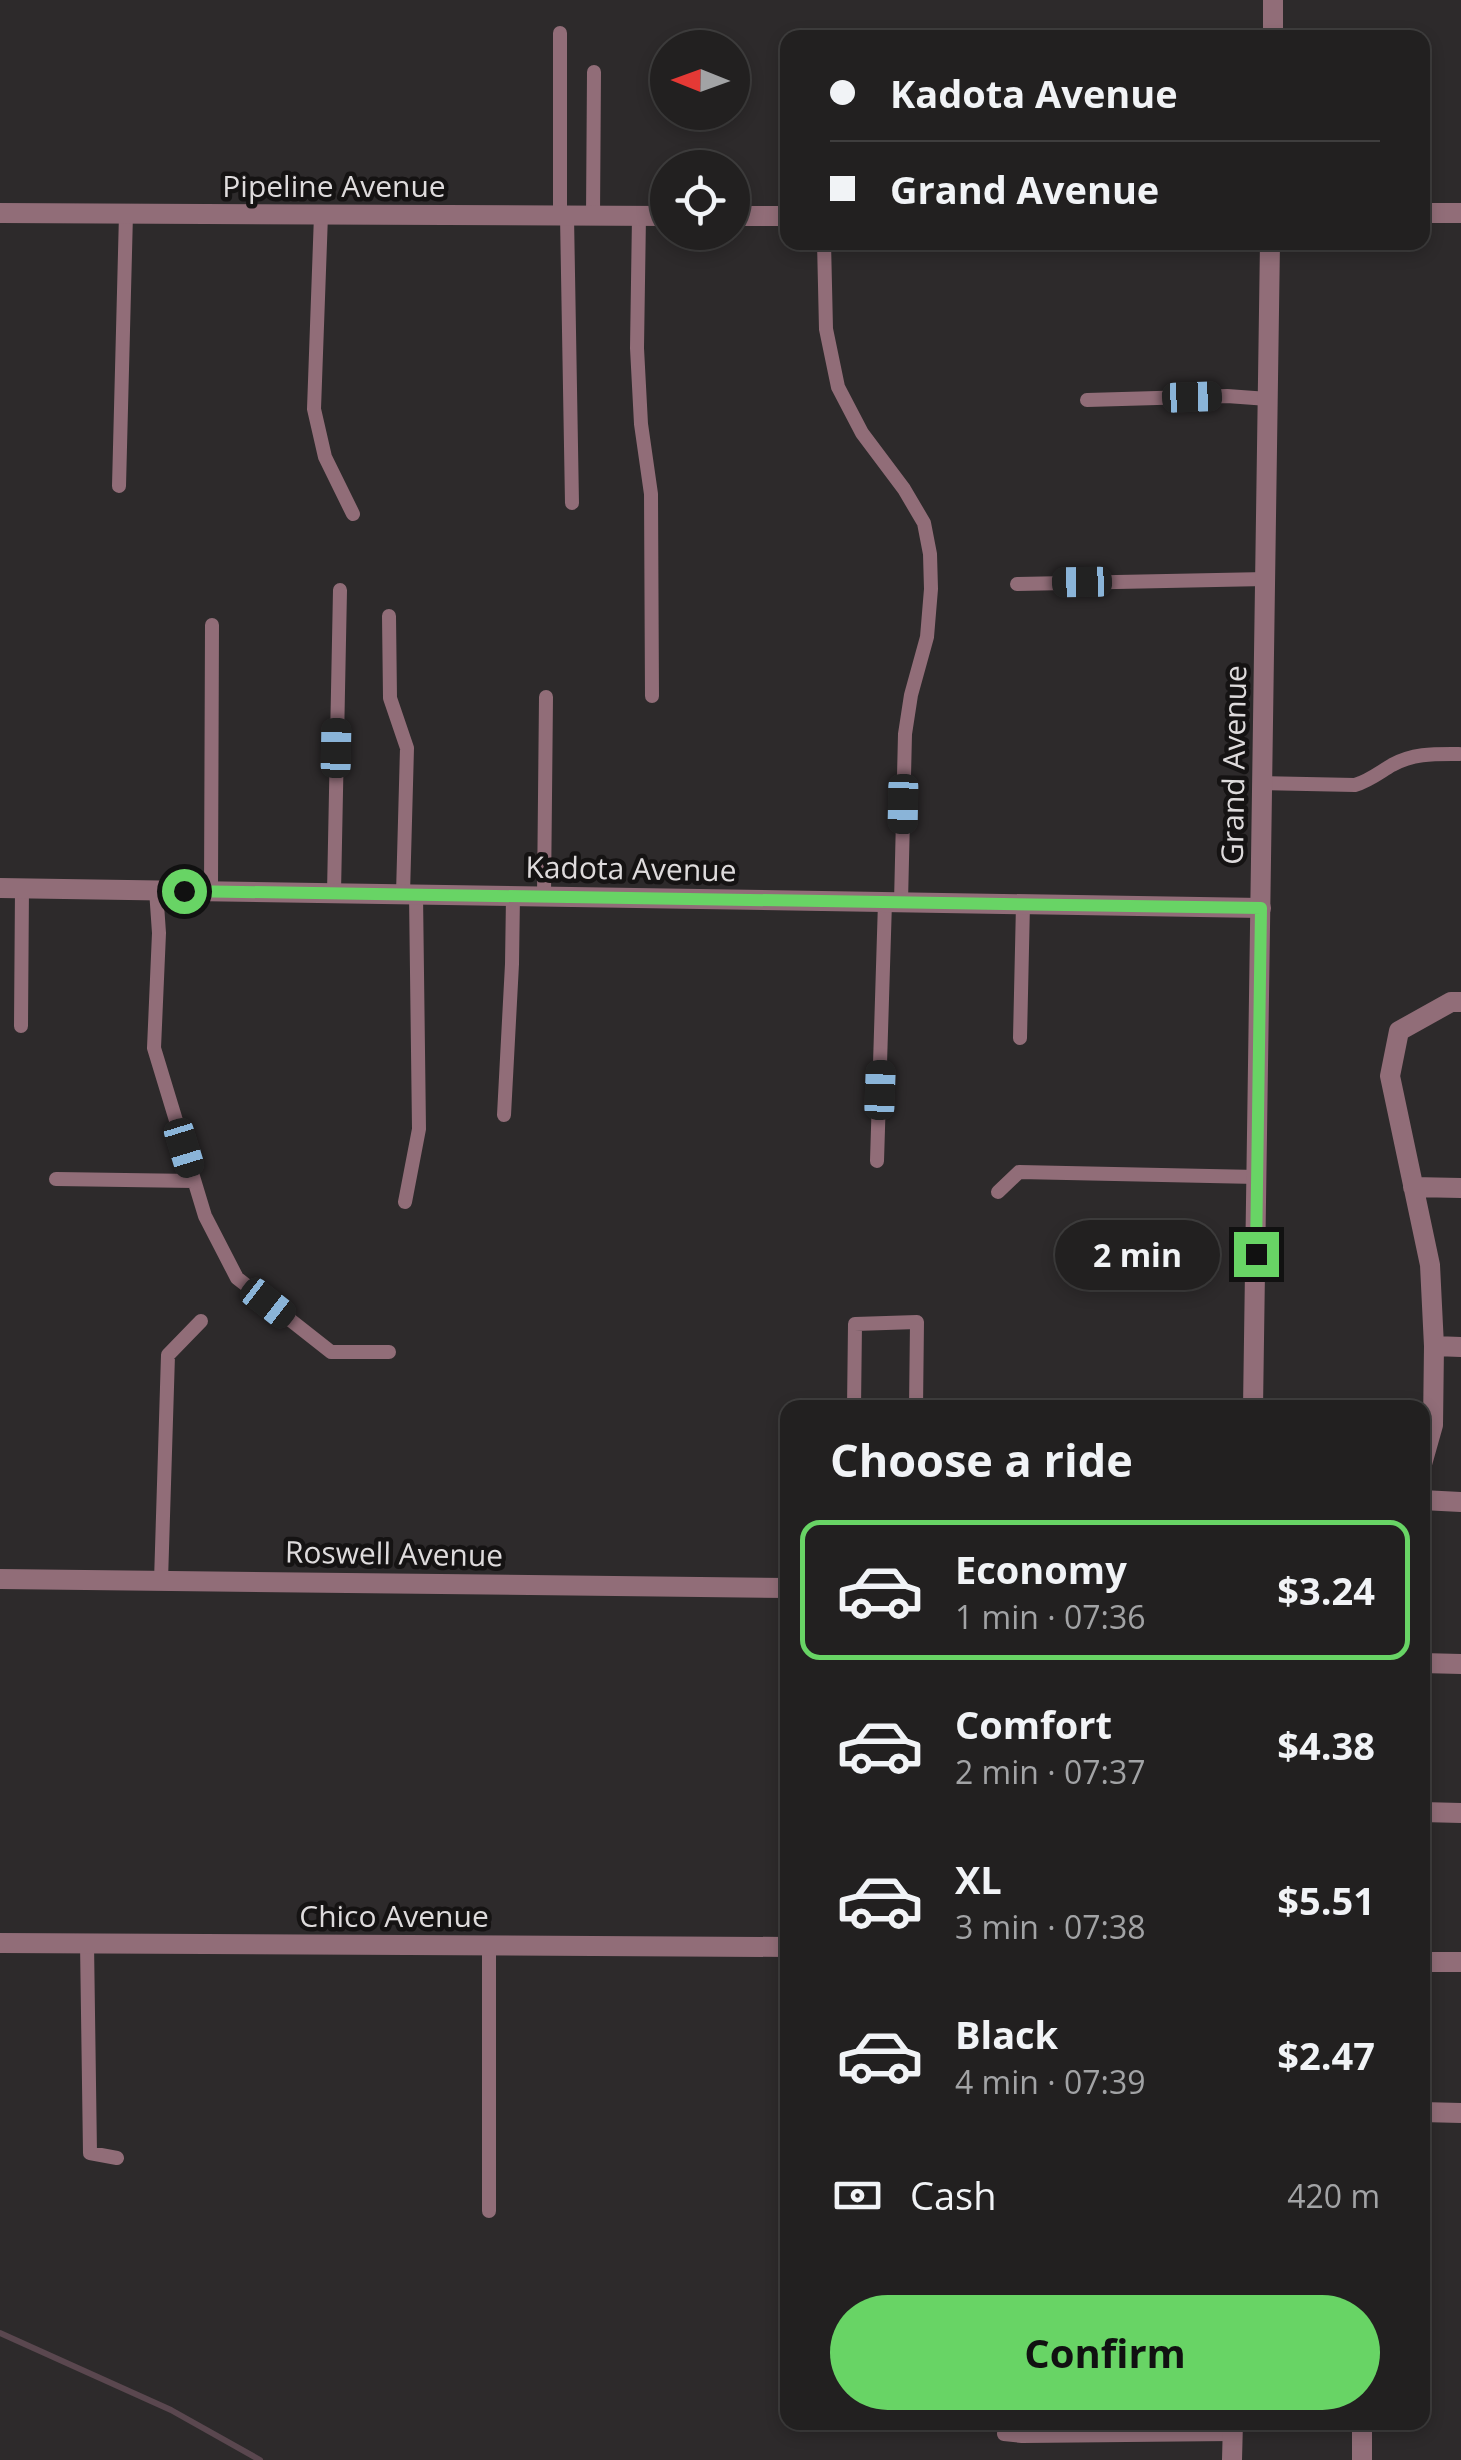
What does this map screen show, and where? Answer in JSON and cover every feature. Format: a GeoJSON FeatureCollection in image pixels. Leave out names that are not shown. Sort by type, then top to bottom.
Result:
{"type":"FeatureCollection","features":[{"type":"Feature","properties":{"kind":"street"},"geometry":{"type":"LineString","coordinates":[[1273,0],[1273,30]]}},
{"type":"Feature","properties":{"kind":"street","name":"Pipeline Avenue"},"geometry":{"type":"LineString","coordinates":[[0,213],[650,216]]}},
{"type":"Feature","properties":{"kind":"street"},"geometry":{"type":"LineString","coordinates":[[1430,213],[1461,213]]}},
{"type":"Feature","properties":{"kind":"street"},"geometry":{"type":"LineString","coordinates":[[750,216],[780,216]]}},
{"type":"Feature","properties":{"kind":"street","name":"Grand Avenue"},"geometry":{"type":"LineString","coordinates":[[1253,1400],[1270,250]]}},
{"type":"Feature","properties":{"kind":"street","name":"Kadota Avenue"},"geometry":{"type":"LineString","coordinates":[[0,888],[1261,908]]}},
{"type":"Feature","properties":{"kind":"street"},"geometry":{"type":"LineString","coordinates":[[1430,1436],[1434,1346],[1430,1265],[1390,1076],[1399,1031],[1451,1002],[1461,1002]]}},
{"type":"Feature","properties":{"kind":"street"},"geometry":{"type":"LineString","coordinates":[[1413,1187],[1461,1188]]}},
{"type":"Feature","properties":{"kind":"street"},"geometry":{"type":"LineString","coordinates":[[1434,1346],[1461,1347]]}},
{"type":"Feature","properties":{"kind":"street"},"geometry":{"type":"LineString","coordinates":[[1430,1500],[1461,1502]]}},
{"type":"Feature","properties":{"kind":"street","name":"Roswell Avenue"},"geometry":{"type":"LineString","coordinates":[[0,1579],[780,1588]]}},
{"type":"Feature","properties":{"kind":"street"},"geometry":{"type":"LineString","coordinates":[[1430,1663],[1461,1664]]}},
{"type":"Feature","properties":{"kind":"street"},"geometry":{"type":"LineString","coordinates":[[1430,1812],[1461,1812]]}},
{"type":"Feature","properties":{"kind":"street","name":"Chico Avenue"},"geometry":{"type":"LineString","coordinates":[[0,1943],[780,1947]]}},
{"type":"Feature","properties":{"kind":"street"},"geometry":{"type":"LineString","coordinates":[[1430,1962],[1461,1962]]}},
{"type":"Feature","properties":{"kind":"street"},"geometry":{"type":"LineString","coordinates":[[1430,2112],[1461,2113]]}},
{"type":"Feature","properties":{"kind":"street"},"geometry":{"type":"LineString","coordinates":[[1232,2430],[1232,2460]]}},
{"type":"Feature","properties":{"kind":"street"},"geometry":{"type":"LineString","coordinates":[[1362,2430],[1362,2460]]}},
{"type":"Feature","properties":{"kind":"lane"},"geometry":{"type":"LineString","coordinates":[[560,33],[572,502]]}},
{"type":"Feature","properties":{"kind":"lane"},"geometry":{"type":"LineString","coordinates":[[593,216],[594,72]]}},
{"type":"Feature","properties":{"kind":"lane"},"geometry":{"type":"LineString","coordinates":[[119,486],[126,214]]}},
{"type":"Feature","properties":{"kind":"lane"},"geometry":{"type":"LineString","coordinates":[[320,215],[314,409],[325,457],[353,514]]}},
{"type":"Feature","properties":{"kind":"lane"},"geometry":{"type":"LineString","coordinates":[[639,216],[637,348],[651,494],[652,696]]}},
{"type":"Feature","properties":{"kind":"lane"},"geometry":{"type":"LineString","coordinates":[[824,250],[826,329],[838,386],[862,433],[924,523],[930,554],[927,637],[905,734],[878,1161]]}},
{"type":"Feature","properties":{"kind":"lane"},"geometry":{"type":"LineString","coordinates":[[1087,400],[1268,398]]}},
{"type":"Feature","properties":{"kind":"lane"},"geometry":{"type":"LineString","coordinates":[[1016,584],[1266,579]]}},
{"type":"Feature","properties":{"kind":"lane"},"geometry":{"type":"LineString","coordinates":[[334,893],[340,590]]}},
{"type":"Feature","properties":{"kind":"lane"},"geometry":{"type":"LineString","coordinates":[[388,616],[390,698],[407,748],[418,1129],[405,1202]]}},
{"type":"Feature","properties":{"kind":"lane"},"geometry":{"type":"LineString","coordinates":[[211,891],[212,625]]}},
{"type":"Feature","properties":{"kind":"lane"},"geometry":{"type":"LineString","coordinates":[[544,896],[546,697]]}},
{"type":"Feature","properties":{"kind":"lane"},"geometry":{"type":"LineString","coordinates":[[1263,782],[1354,785],[1416,755],[1460,754]]}},
{"type":"Feature","properties":{"kind":"lane"},"geometry":{"type":"LineString","coordinates":[[21,1026],[22,888]]}},
{"type":"Feature","properties":{"kind":"lane"},"geometry":{"type":"LineString","coordinates":[[156,890],[159,933],[154,1048],[205,1216],[237,1278],[331,1352],[389,1352]]}},
{"type":"Feature","properties":{"kind":"lane"},"geometry":{"type":"LineString","coordinates":[[504,1115],[512,896]]}},
{"type":"Feature","properties":{"kind":"lane"},"geometry":{"type":"LineString","coordinates":[[1020,1038],[1024,904]]}},
{"type":"Feature","properties":{"kind":"lane"},"geometry":{"type":"LineString","coordinates":[[998,1192],[1019,1172],[1257,1176]]}},
{"type":"Feature","properties":{"kind":"lane"},"geometry":{"type":"LineString","coordinates":[[56,1179],[194,1181]]}},
{"type":"Feature","properties":{"kind":"lane"},"geometry":{"type":"LineString","coordinates":[[162,1581],[168,1355],[202,1321]]}},
{"type":"Feature","properties":{"kind":"lane"},"geometry":{"type":"LineString","coordinates":[[854,1400],[854,1324],[917,1322],[916,1400]]}},
{"type":"Feature","properties":{"kind":"lane"},"geometry":{"type":"LineString","coordinates":[[87,1943],[90,2153],[116,2158]]}},
{"type":"Feature","properties":{"kind":"lane"},"geometry":{"type":"LineString","coordinates":[[488,1945],[489,2210]]}},
{"type":"Feature","properties":{"kind":"lane"},"geometry":{"type":"LineString","coordinates":[[1005,2430],[1004,2434],[1022,2436],[1180,2430]]}},
{"type":"Feature","properties":{"kind":"waterway"},"geometry":{"type":"LineString","coordinates":[[0,2333],[171,2410],[260,2460]]}},
{"type":"Feature","properties":{"kind":"route"},"geometry":{"type":"LineString","coordinates":[[184,891],[1261,908],[1256,1254]]}}]}
